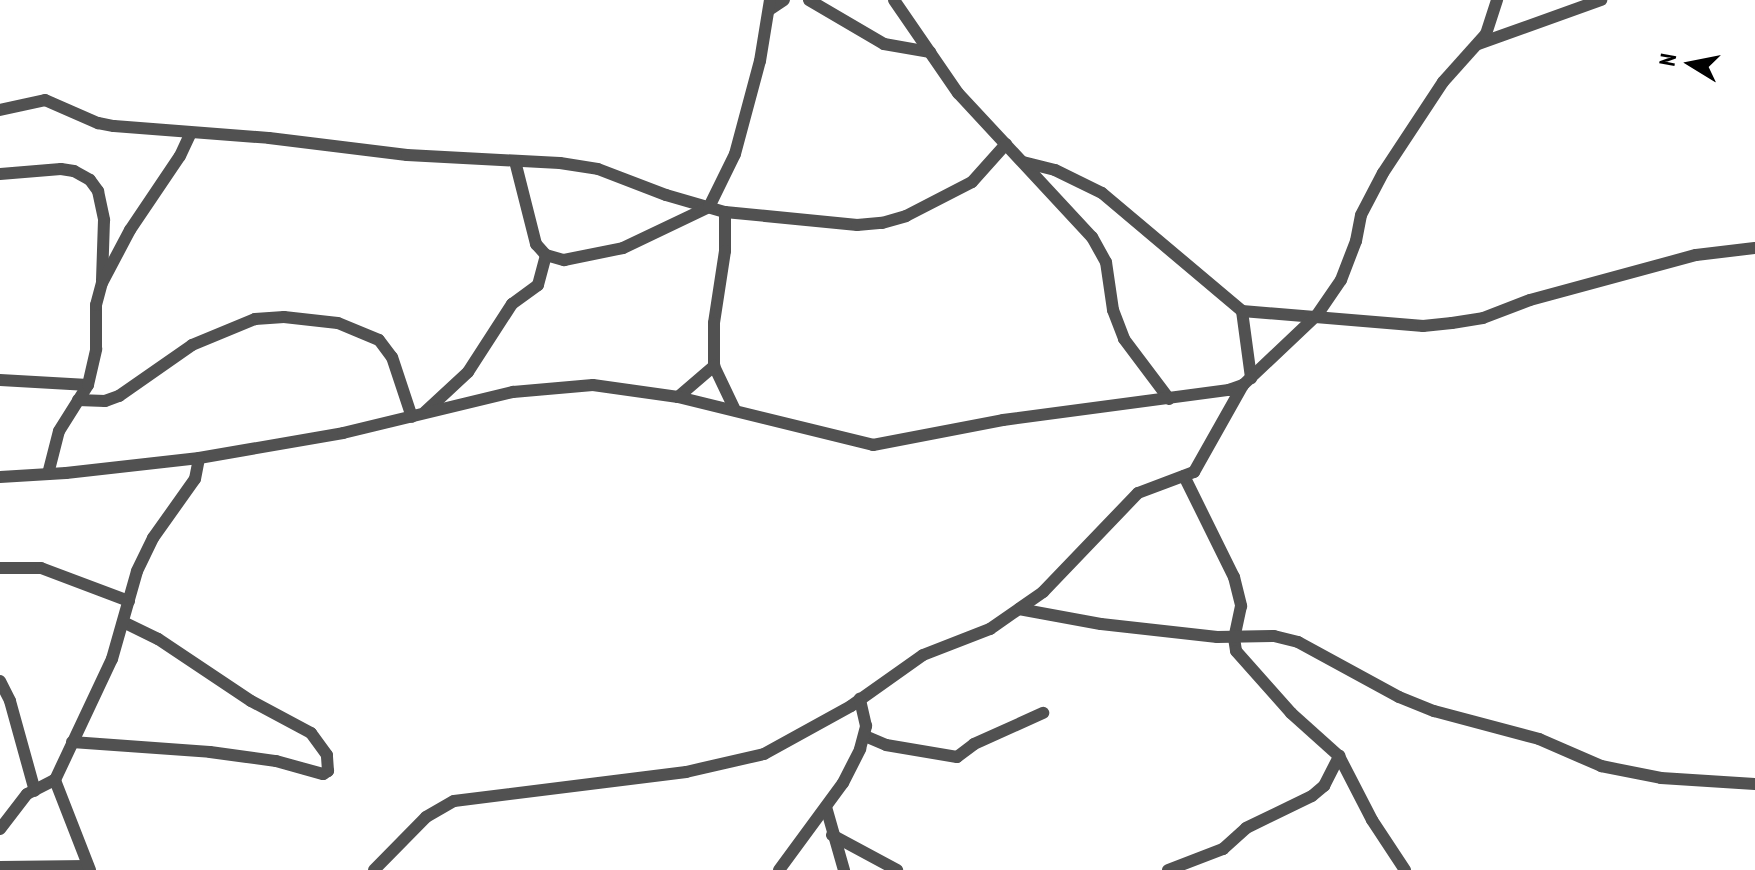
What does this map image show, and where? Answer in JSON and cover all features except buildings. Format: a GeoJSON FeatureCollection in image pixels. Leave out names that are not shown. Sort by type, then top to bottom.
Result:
{"type":"FeatureCollection","features":[{"type":"Feature","properties":{"kind":"street"},"geometry":{"type":"LineString","coordinates":[[515,161],[532,232],[546,255],[564,260],[623,248],[709,207],[735,154],[760,61],[770,5],[784,0]]}},
{"type":"Feature","properties":{"kind":"street"},"geometry":{"type":"LineString","coordinates":[[809,0],[884,44],[930,52]]}},
{"type":"Feature","properties":{"kind":"street"},"geometry":{"type":"LineString","coordinates":[[894,0],[958,93],[1092,237],[1106,262],[1113,310],[1124,339],[1169,399]]}},
{"type":"Feature","properties":{"kind":"street"},"geometry":{"type":"LineString","coordinates":[[374,870],[426,817],[454,801],[686,772],[764,754],[860,699],[923,655],[990,629],[1043,592],[1138,493],[1194,472],[1247,382],[1317,315],[1341,280],[1356,241],[1361,215],[1383,173],[1443,82],[1478,44],[1493,18],[1497,0]]}},
{"type":"Feature","properties":{"kind":"street"},"geometry":{"type":"LineString","coordinates":[[1478,44],[1601,0]]}},
{"type":"Feature","properties":{"kind":"street"},"geometry":{"type":"LineString","coordinates":[[0,110],[45,100],[98,123],[190,135],[269,138],[407,155],[598,169],[666,195],[725,212],[857,225],[882,223],[906,216],[972,182],[1006,144]]}},
{"type":"Feature","properties":{"kind":"street"},"geometry":{"type":"LineString","coordinates":[[48,474],[59,431],[88,385],[96,349],[96,305],[102,283],[130,230],[180,156],[190,135]]}},
{"type":"Feature","properties":{"kind":"street"},"geometry":{"type":"LineString","coordinates":[[1023,162],[1055,170],[1102,193],[1242,311],[1423,326],[1452,323],[1483,318],[1530,300],[1696,255],[1755,248]]}},
{"type":"Feature","properties":{"kind":"street"},"geometry":{"type":"LineString","coordinates":[[0,174],[61,169],[74,171],[90,180],[101,202],[104,220],[102,283]]}},
{"type":"Feature","properties":{"kind":"street"},"geometry":{"type":"LineString","coordinates":[[725,212],[725,251],[714,323],[714,366],[735,410]]}},
{"type":"Feature","properties":{"kind":"street"},"geometry":{"type":"LineString","coordinates":[[417,416],[468,372],[512,304],[538,285],[546,255]]}},
{"type":"Feature","properties":{"kind":"street"},"geometry":{"type":"LineString","coordinates":[[1242,311],[1247,382]]}},
{"type":"Feature","properties":{"kind":"street"},"geometry":{"type":"LineString","coordinates":[[78,400],[105,401],[119,396],[192,345],[255,319],[284,317],[338,323],[379,340],[392,357],[417,416]]}},
{"type":"Feature","properties":{"kind":"street"},"geometry":{"type":"LineString","coordinates":[[678,397],[714,366]]}},
{"type":"Feature","properties":{"kind":"street"},"geometry":{"type":"LineString","coordinates":[[0,380],[88,385]]}},
{"type":"Feature","properties":{"kind":"street"},"geometry":{"type":"LineString","coordinates":[[0,477],[199,458],[343,433],[513,392],[593,385],[678,397],[873,445],[1003,420],[1169,399],[1247,382]]}},
{"type":"Feature","properties":{"kind":"street"},"geometry":{"type":"LineString","coordinates":[[0,829],[12,810],[35,791],[55,780],[112,659],[147,549],[195,479],[199,458]]}},
{"type":"Feature","properties":{"kind":"street"},"geometry":{"type":"LineString","coordinates":[[1184,476],[1234,577],[1241,606],[1234,638],[1236,651],[1339,756],[1402,869]]}},
{"type":"Feature","properties":{"kind":"street"},"geometry":{"type":"LineString","coordinates":[[0,568],[41,568],[129,601]]}},
{"type":"Feature","properties":{"kind":"street"},"geometry":{"type":"LineString","coordinates":[[1019,609],[1101,624],[1234,638],[1274,636],[1298,642],[1411,702],[1462,721],[1539,739],[1601,766],[1661,778],[1755,784]]}},
{"type":"Feature","properties":{"kind":"street"},"geometry":{"type":"LineString","coordinates":[[72,742],[210,752],[276,761],[323,774],[328,771],[327,755],[311,733],[251,701],[202,666],[123,622]]}},
{"type":"Feature","properties":{"kind":"street"},"geometry":{"type":"LineString","coordinates":[[0,681],[10,701],[35,791]]}},
{"type":"Feature","properties":{"kind":"street"},"geometry":{"type":"LineString","coordinates":[[779,870],[843,783],[865,736],[860,699]]}},
{"type":"Feature","properties":{"kind":"street"},"geometry":{"type":"LineString","coordinates":[[865,736],[886,745],[957,757],[974,744],[1043,713]]}},
{"type":"Feature","properties":{"kind":"street"},"geometry":{"type":"LineString","coordinates":[[1168,870],[1223,849],[1246,828],[1312,796],[1324,786],[1339,756]]}},
{"type":"Feature","properties":{"kind":"street"},"geometry":{"type":"LineString","coordinates":[[0,867],[89,868],[55,780]]}},
{"type":"Feature","properties":{"kind":"street"},"geometry":{"type":"LineString","coordinates":[[826,807],[844,870]]}},
{"type":"Feature","properties":{"kind":"street"},"geometry":{"type":"LineString","coordinates":[[812,829],[832,833],[897,870]]}}]}
